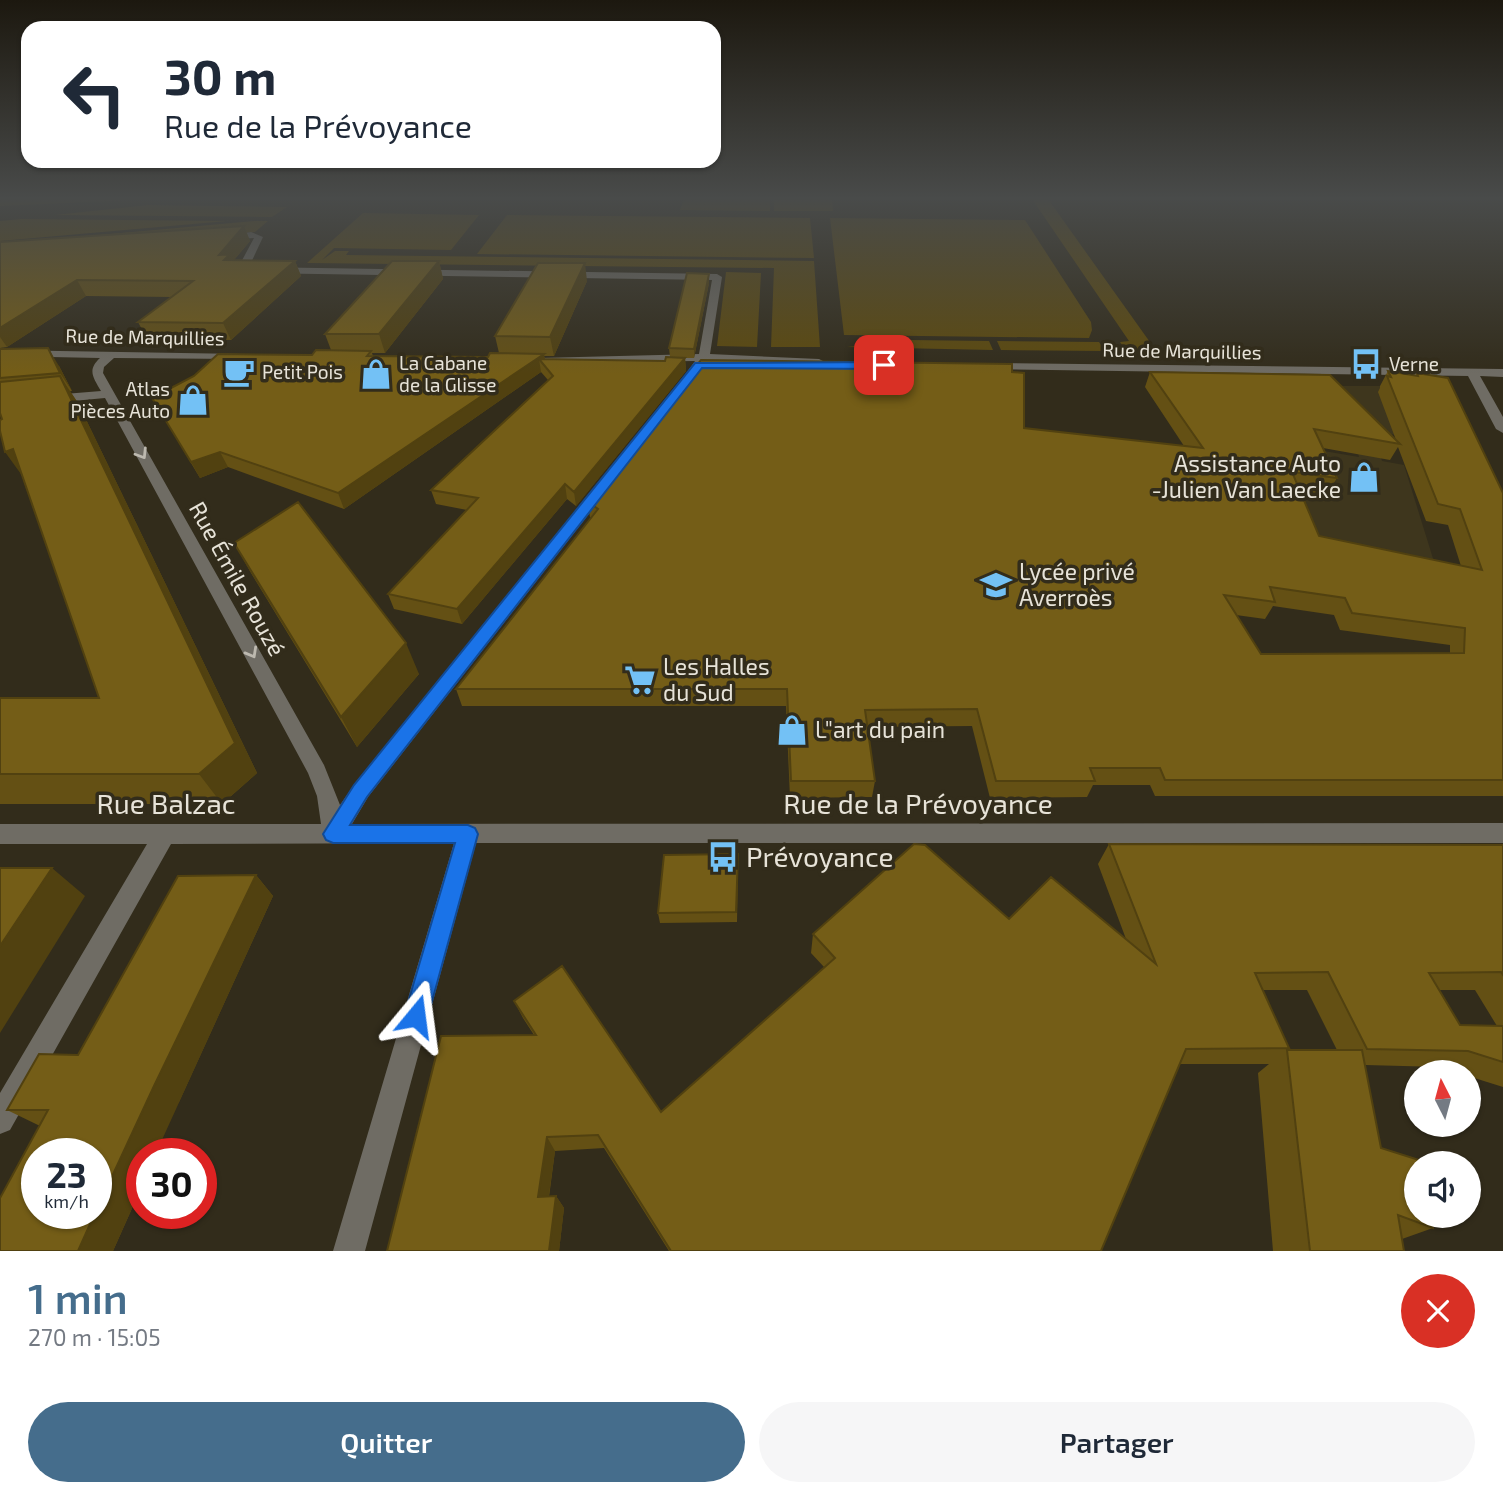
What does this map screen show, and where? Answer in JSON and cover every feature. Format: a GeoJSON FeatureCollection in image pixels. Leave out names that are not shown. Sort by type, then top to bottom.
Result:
{"type":"FeatureCollection","features":[{"type":"Feature","properties":{"kind":"street"},"geometry":{"type":"LineString","coordinates":[[248,257],[244,266],[246,270],[717,277],[701,361],[675,395]]}},
{"type":"Feature","properties":{"kind":"street","name":"Rue de Marquillies"},"geometry":{"type":"LineString","coordinates":[[0,353],[255,356]]}},
{"type":"Feature","properties":{"kind":"street","name":"Rue Émile Rouzé"},"geometry":{"type":"LineString","coordinates":[[111,354],[96,371],[317,771],[328,796],[333,834]]}},
{"type":"Feature","properties":{"kind":"street"},"geometry":{"type":"LineString","coordinates":[[528,360],[833,365]]}},
{"type":"Feature","properties":{"kind":"street","name":"Rue de Marquillies"},"geometry":{"type":"LineString","coordinates":[[974,366],[1503,373]]}},
{"type":"Feature","properties":{"kind":"street"},"geometry":{"type":"LineString","coordinates":[[1472,372],[1502,426]]}},
{"type":"Feature","properties":{"kind":"street"},"geometry":{"type":"LineString","coordinates":[[40,401],[108,394]]}},
{"type":"Feature","properties":{"kind":"street"},"geometry":{"type":"LineString","coordinates":[[333,834],[361,791],[615,471]]}},
{"type":"Feature","properties":{"kind":"street","name":"Rue Balzac"},"geometry":{"type":"LineString","coordinates":[[0,834],[333,834]]}},
{"type":"Feature","properties":{"kind":"street"},"geometry":{"type":"LineString","coordinates":[[0,1120],[164,834]]}},
{"type":"Feature","properties":{"kind":"street","name":"Rue de la Prévoyance"},"geometry":{"type":"LineString","coordinates":[[333,834],[1503,834]]}},
{"type":"Feature","properties":{"kind":"street"},"geometry":{"type":"LineString","coordinates":[[349,1251],[468,834]]}},
{"type":"Feature","properties":{"kind":"shaded area"},"geometry":{"type":"Polygon","coordinates":[[[313,257],[325,257],[322,260],[326,257],[532,257],[814,261],[820,347],[771,347],[774,268],[307,263],[313,257]]]}},
{"type":"Feature","properties":{"kind":"shaded area"},"geometry":{"type":"Polygon","coordinates":[[[835,257],[1049,257],[1091,322],[1092,330],[1089,338],[844,335],[835,257]]]}},
{"type":"Feature","properties":{"kind":"shaded area"},"geometry":{"type":"Polygon","coordinates":[[[1072,257],[1090,257],[1157,352],[1126,352],[1120,342],[1129,341],[1072,257]]]}},
{"type":"Feature","properties":{"kind":"shaded area"},"geometry":{"type":"Polygon","coordinates":[[[726,272],[761,273],[757,347],[717,346],[726,272]]]}},
{"type":"Feature","properties":{"kind":"shaded area"},"geometry":{"type":"Polygon","coordinates":[[[909,340],[989,341],[993,350],[847,347],[909,340]]]}},
{"type":"Feature","properties":{"kind":"shaded area"},"geometry":{"type":"Polygon","coordinates":[[[997,341],[1099,342],[1105,351],[1001,350],[997,341]]]}},
{"type":"Feature","properties":{"kind":"shaded area","name":"Assistance Auto -Julien Van Laecke"},"geometry":{"type":"Polygon","coordinates":[[[1319,386],[1380,386],[1395,435],[1374,432],[1382,461],[1404,465],[1440,581],[1309,553],[1283,489],[1306,448],[1359,457],[1348,417],[1319,386]]]}},
{"type":"Feature","properties":{"kind":"building"},"geometry":{"type":"Polygon","coordinates":[[[0,257],[227,257],[224,260],[295,261],[223,323],[138,322],[193,281],[77,280],[0,328],[0,257]]]}},
{"type":"Feature","properties":{"kind":"building"},"geometry":{"type":"Polygon","coordinates":[[[392,261],[439,261],[379,334],[325,334],[392,261]]]}},
{"type":"Feature","properties":{"kind":"building"},"geometry":{"type":"Polygon","coordinates":[[[538,263],[585,263],[550,337],[495,336],[538,263]]]}},
{"type":"Feature","properties":{"kind":"building"},"geometry":{"type":"Polygon","coordinates":[[[687,273],[709,274],[694,349],[669,348],[687,273]]]}},
{"type":"Feature","properties":{"kind":"building"},"geometry":{"type":"Polygon","coordinates":[[[48,348],[60,373],[0,378],[0,349],[48,348]]]}},
{"type":"Feature","properties":{"kind":"building"},"geometry":{"type":"Polygon","coordinates":[[[316,350],[371,351],[367,356],[488,357],[490,353],[544,354],[338,493],[220,452],[191,462],[152,398],[194,376],[218,354],[312,355],[316,350]]]}},
{"type":"Feature","properties":{"kind":"building"},"geometry":{"type":"Polygon","coordinates":[[[666,357],[685,358],[574,492],[565,484],[457,609],[388,594],[478,498],[431,490],[553,376],[539,359],[665,361],[666,357]]]}},
{"type":"Feature","properties":{"kind":"building"},"geometry":{"type":"Polygon","coordinates":[[[701,360],[1012,364],[1012,372],[1024,373],[1024,428],[1203,448],[1150,372],[1330,375],[1400,444],[1314,429],[1337,478],[1292,472],[1319,536],[1482,570],[1460,509],[1438,504],[1387,376],[1391,377],[1388,371],[1448,378],[1503,493],[1503,780],[1165,780],[1160,768],[1090,768],[1095,781],[996,781],[977,709],[865,710],[875,781],[791,781],[787,689],[456,689],[598,509],[587,501],[701,360]],[[1270,587],[1275,602],[1224,595],[1261,654],[1464,653],[1465,628],[1352,613],[1345,598],[1270,587]]]}},
{"type":"Feature","properties":{"kind":"building"},"geometry":{"type":"Polygon","coordinates":[[[60,376],[235,743],[199,774],[0,774],[0,698],[99,698],[13,449],[5,452],[0,431],[0,382],[60,376]]]}},
{"type":"Feature","properties":{"kind":"building"},"geometry":{"type":"Polygon","coordinates":[[[298,502],[406,643],[341,717],[234,543],[298,502]]]}},
{"type":"Feature","properties":{"kind":"building"},"geometry":{"type":"Polygon","coordinates":[[[914,844],[925,845],[1009,919],[1051,877],[1156,964],[1109,844],[1503,845],[1503,975],[1501,972],[1429,973],[1460,1025],[1503,1026],[1503,1062],[1468,1051],[1367,1049],[1328,972],[1255,973],[1289,1048],[1186,1049],[1101,1251],[671,1251],[598,1135],[547,1137],[538,1197],[556,1196],[549,1251],[387,1251],[441,1036],[536,1035],[514,1001],[562,966],[661,1112],[835,958],[813,934],[914,844]]]}},
{"type":"Feature","properties":{"kind":"building"},"geometry":{"type":"Polygon","coordinates":[[[738,854],[736,912],[658,913],[664,855],[738,854]]]}},
{"type":"Feature","properties":{"kind":"building"},"geometry":{"type":"Polygon","coordinates":[[[0,868],[52,868],[0,946],[0,868]]]}},
{"type":"Feature","properties":{"kind":"building"},"geometry":{"type":"Polygon","coordinates":[[[256,875],[130,1138],[126,1138],[126,1146],[112,1177],[112,1138],[33,1138],[48,1110],[7,1110],[39,1054],[78,1055],[178,876],[256,875]]]}},
{"type":"Feature","properties":{"kind":"building"},"geometry":{"type":"Polygon","coordinates":[[[1287,1050],[1362,1050],[1381,1148],[1404,1155],[1404,1217],[1398,1215],[1404,1251],[1310,1251],[1287,1050]]]}},
{"type":"Feature","properties":{"kind":"building"},"geometry":{"type":"Polygon","coordinates":[[[21,1160],[21,1229],[88,1229],[78,1251],[0,1251],[0,1198],[21,1160]]]}},
{"type":"Feature","properties":{"kind":"place","name":"Verne"},"geometry":{"type":"Point","coordinates":[1366,364]}},
{"type":"Feature","properties":{"kind":"place","name":"Petit Pois"},"geometry":{"type":"Point","coordinates":[239,372]}},
{"type":"Feature","properties":{"kind":"place","name":"La Cabane de la Glisse"},"geometry":{"type":"Point","coordinates":[376,374]}},
{"type":"Feature","properties":{"kind":"place","name":"Atlas Pièces Auto"},"geometry":{"type":"Point","coordinates":[193,400]}},
{"type":"Feature","properties":{"kind":"place","name":"Assistance Auto -Julien Van Laecke"},"geometry":{"type":"Point","coordinates":[1364,477]}},
{"type":"Feature","properties":{"kind":"place","name":"Lycée privé Averroès"},"geometry":{"type":"Point","coordinates":[996,585]}},
{"type":"Feature","properties":{"kind":"place","name":"Les Halles du Sud"},"geometry":{"type":"Point","coordinates":[640,680]}},
{"type":"Feature","properties":{"kind":"place","name":"L\"art du pain"},"geometry":{"type":"Point","coordinates":[792,730]}},
{"type":"Feature","properties":{"kind":"place","name":"Prévoyance"},"geometry":{"type":"Point","coordinates":[723,857]}},
{"type":"Feature","properties":{"kind":"route"},"geometry":{"type":"LineString","coordinates":[[416,1016],[468,834],[333,834],[361,791],[699,365],[884,365]]}}]}
